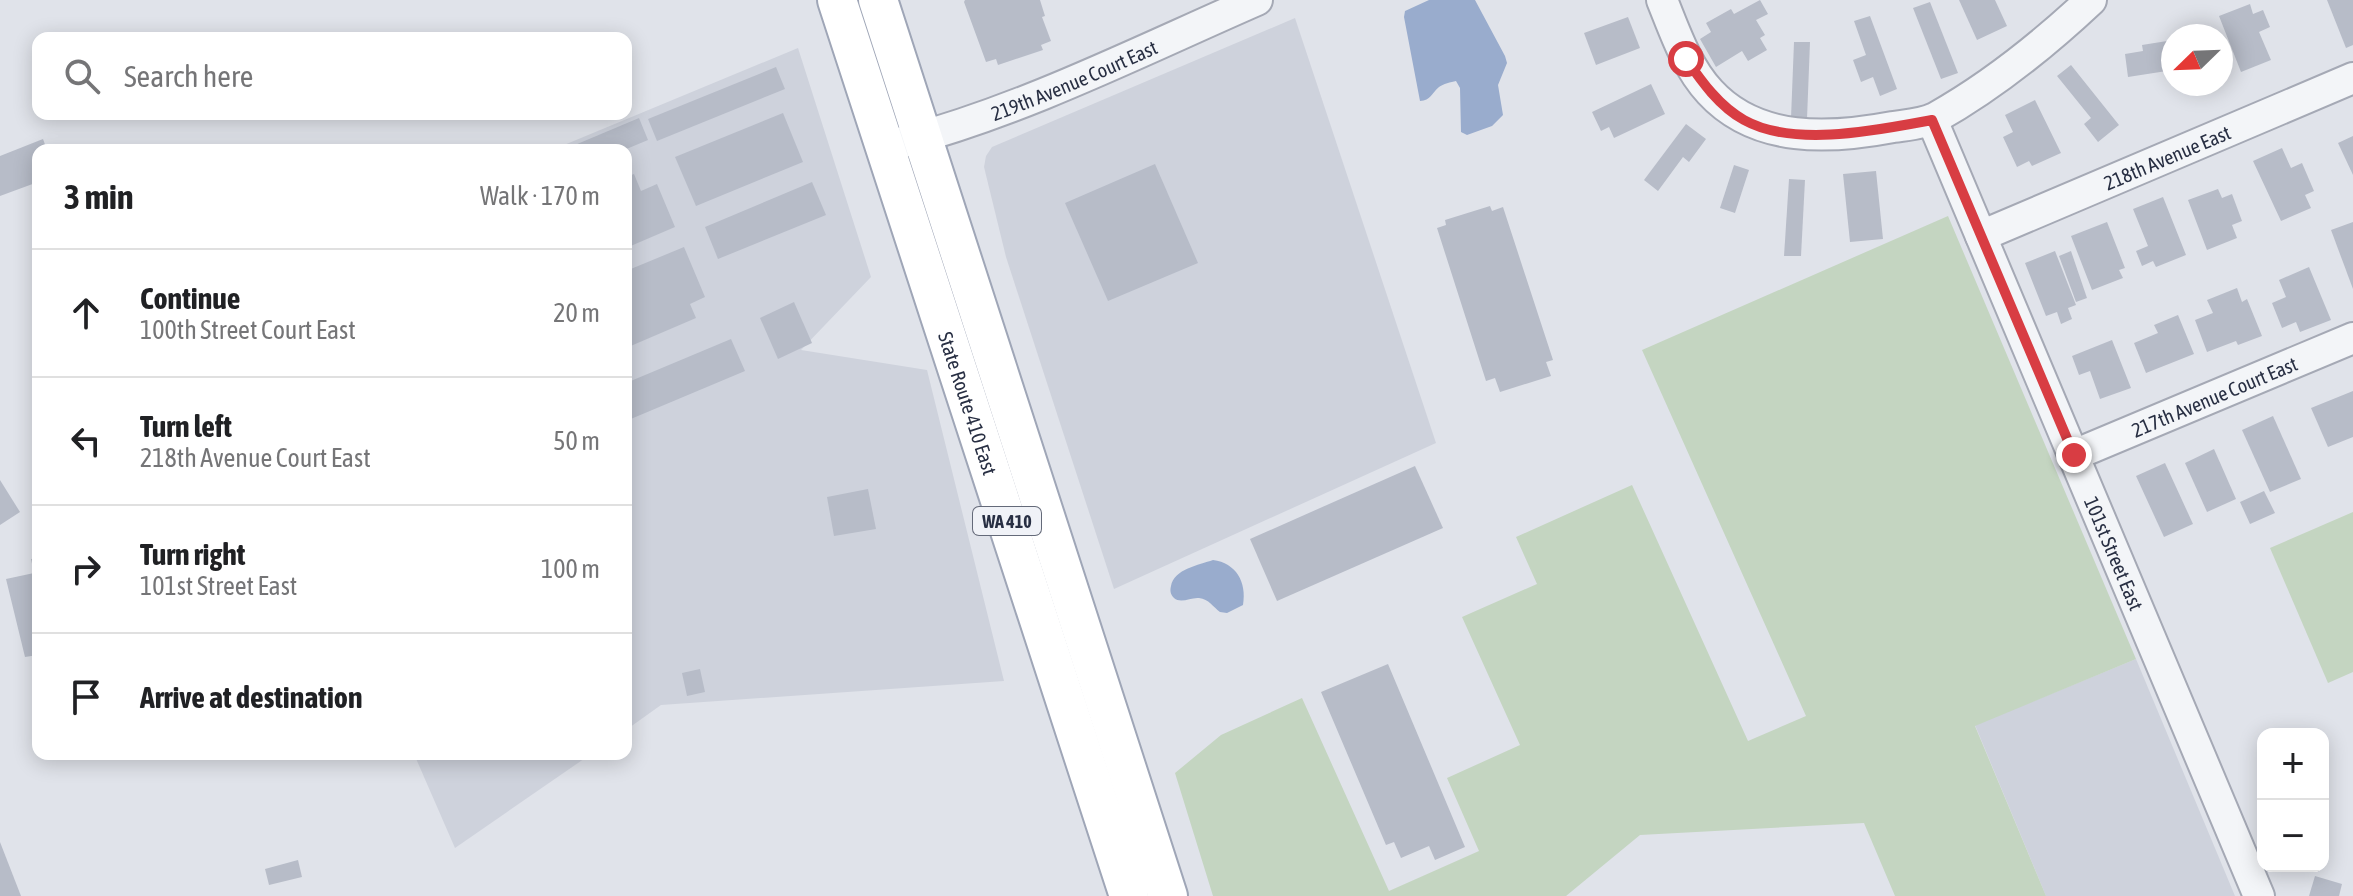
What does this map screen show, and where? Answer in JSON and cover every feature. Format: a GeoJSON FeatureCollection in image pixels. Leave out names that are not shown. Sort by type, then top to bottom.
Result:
{"type":"FeatureCollection","features":[{"type":"Feature","properties":{"kind":"main road","name":"State Route 410 East"},"geometry":{"type":"LineString","coordinates":[[837,0],[1129,896]]}},
{"type":"Feature","properties":{"kind":"main road","name":"State Route 410 East"},"geometry":{"type":"LineString","coordinates":[[878,0],[1168,896]]}},
{"type":"Feature","properties":{"kind":"street","name":"219th Avenue Court East"},"geometry":{"type":"LineString","coordinates":[[885,147],[1055,91],[1257,0]]}},
{"type":"Feature","properties":{"kind":"street"},"geometry":{"type":"LineString","coordinates":[[1662,0],[1686,59],[1710,93],[1744,120],[1768,129],[1835,136],[1932,120],[1992,83],[2091,0]]}},
{"type":"Feature","properties":{"kind":"street","name":"218th Avenue East"},"geometry":{"type":"LineString","coordinates":[[1981,236],[2353,78]]}},
{"type":"Feature","properties":{"kind":"street","name":"101st Street East"},"geometry":{"type":"LineString","coordinates":[[1932,120],[2259,896]]}},
{"type":"Feature","properties":{"kind":"street","name":"217th Avenue Court East"},"geometry":{"type":"LineString","coordinates":[[2074,455],[2353,338]]}},
{"type":"Feature","properties":{"kind":"shaded area"},"geometry":{"type":"Polygon","coordinates":[[[1295,18],[1436,443],[1114,589],[1006,257],[984,167],[986,156],[992,147],[1295,18]]]}},
{"type":"Feature","properties":{"kind":"shaded area"},"geometry":{"type":"Polygon","coordinates":[[[798,48],[871,277],[801,350],[927,370],[1004,681],[661,705],[632,726],[632,144],[566,144],[624,120],[632,120],[632,117],[798,48]]]}},
{"type":"Feature","properties":{"kind":"shaded area"},"geometry":{"type":"Polygon","coordinates":[[[2136,659],[2235,896],[2046,896],[1975,725],[2136,659]]]}},
{"type":"Feature","properties":{"kind":"shaded area"},"geometry":{"type":"Polygon","coordinates":[[[417,760],[582,760],[455,848],[417,760]]]}},
{"type":"Feature","properties":{"kind":"green space"},"geometry":{"type":"Polygon","coordinates":[[[1948,216],[2136,659],[1975,726],[2046,896],[1895,896],[1864,823],[1640,835],[1566,896],[1213,896],[1175,773],[1221,735],[1302,698],[1389,891],[1479,851],[1447,778],[1520,745],[1462,617],[1537,584],[1516,537],[1632,485],[1748,741],[1806,716],[1642,350],[1948,216]]]}},
{"type":"Feature","properties":{"kind":"green space"},"geometry":{"type":"Polygon","coordinates":[[[2353,512],[2353,672],[2328,683],[2270,548],[2353,512]]]}},
{"type":"Feature","properties":{"kind":"water"},"geometry":{"type":"Polygon","coordinates":[[[1429,0],[1475,0],[1505,56],[1507,63],[1498,85],[1503,115],[1492,126],[1467,135],[1461,132],[1460,88],[1456,81],[1441,86],[1429,98],[1420,101],[1404,17],[1405,11],[1429,0]]]}},
{"type":"Feature","properties":{"kind":"water"},"geometry":{"type":"Polygon","coordinates":[[[1213,560],[1234,569],[1241,581],[1243,605],[1227,613],[1220,612],[1202,599],[1177,600],[1171,592],[1177,575],[1213,560]]]}},
{"type":"Feature","properties":{"kind":"building"},"geometry":{"type":"Polygon","coordinates":[[[965,0],[1040,0],[1045,16],[1042,17],[1051,41],[1041,45],[1043,50],[998,65],[996,59],[986,62],[965,0]]]}},
{"type":"Feature","properties":{"kind":"building"},"geometry":{"type":"Polygon","coordinates":[[[1760,0],[1768,14],[1756,20],[1765,35],[1760,38],[1767,50],[1748,61],[1742,51],[1716,67],[1700,39],[1711,32],[1706,23],[1731,9],[1734,14],[1760,0]]]}},
{"type":"Feature","properties":{"kind":"building"},"geometry":{"type":"Polygon","coordinates":[[[1959,0],[1995,0],[2007,26],[1977,40],[1959,0]]]}},
{"type":"Feature","properties":{"kind":"building"},"geometry":{"type":"Polygon","coordinates":[[[2327,0],[2353,0],[2353,45],[2346,48],[2327,0]]]}},
{"type":"Feature","properties":{"kind":"building"},"geometry":{"type":"Polygon","coordinates":[[[1930,2],[1958,73],[1941,79],[1913,8],[1930,2]]]}},
{"type":"Feature","properties":{"kind":"building"},"geometry":{"type":"Polygon","coordinates":[[[2250,4],[2253,14],[2263,10],[2270,27],[2259,32],[2271,60],[2241,72],[2233,52],[2233,24],[2222,24],[2219,16],[2250,4]]]}},
{"type":"Feature","properties":{"kind":"building"},"geometry":{"type":"Polygon","coordinates":[[[1870,16],[1897,89],[1880,96],[1873,77],[1861,82],[1853,60],[1866,55],[1854,21],[1870,16]]]}},
{"type":"Feature","properties":{"kind":"building"},"geometry":{"type":"Polygon","coordinates":[[[1628,17],[1640,48],[1596,65],[1584,33],[1628,17]]]}},
{"type":"Feature","properties":{"kind":"building"},"geometry":{"type":"Polygon","coordinates":[[[1794,42],[1810,42],[1807,119],[1791,118],[1794,42]]]}},
{"type":"Feature","properties":{"kind":"building"},"geometry":{"type":"Polygon","coordinates":[[[2161,42],[2161,72],[2128,77],[2125,54],[2143,51],[2142,45],[2161,42]]]}},
{"type":"Feature","properties":{"kind":"building"},"geometry":{"type":"Polygon","coordinates":[[[2071,65],[2119,125],[2098,142],[2084,124],[2091,118],[2057,76],[2071,65]]]}},
{"type":"Feature","properties":{"kind":"building"},"geometry":{"type":"Polygon","coordinates":[[[776,67],[785,89],[657,141],[648,119],[776,67]]]}},
{"type":"Feature","properties":{"kind":"building"},"geometry":{"type":"Polygon","coordinates":[[[1651,84],[1665,114],[1614,138],[1609,127],[1601,131],[1592,112],[1651,84]]]}},
{"type":"Feature","properties":{"kind":"building"},"geometry":{"type":"Polygon","coordinates":[[[2035,100],[2061,153],[2032,166],[2029,161],[2017,167],[2003,137],[2013,132],[2005,115],[2035,100]]]}},
{"type":"Feature","properties":{"kind":"building"},"geometry":{"type":"Polygon","coordinates":[[[783,113],[803,162],[696,206],[675,157],[783,113]]]}},
{"type":"Feature","properties":{"kind":"building"},"geometry":{"type":"Polygon","coordinates":[[[639,118],[648,140],[632,147],[632,144],[577,144],[639,118]]]}},
{"type":"Feature","properties":{"kind":"building"},"geometry":{"type":"Polygon","coordinates":[[[1686,124],[1706,139],[1689,162],[1683,157],[1658,191],[1644,180],[1686,124]]]}},
{"type":"Feature","properties":{"kind":"building"},"geometry":{"type":"Polygon","coordinates":[[[2353,136],[2353,175],[2338,143],[2353,136]]]}},
{"type":"Feature","properties":{"kind":"building"},"geometry":{"type":"Polygon","coordinates":[[[43,139],[45,144],[32,144],[32,184],[0,196],[0,156],[43,139]]]}},
{"type":"Feature","properties":{"kind":"building"},"geometry":{"type":"Polygon","coordinates":[[[2282,148],[2291,168],[2302,163],[2314,191],[2305,195],[2311,208],[2281,221],[2253,161],[2282,148]]]}},
{"type":"Feature","properties":{"kind":"building"},"geometry":{"type":"Polygon","coordinates":[[[1155,164],[1198,263],[1108,301],[1065,203],[1155,164]]]}},
{"type":"Feature","properties":{"kind":"building"},"geometry":{"type":"Polygon","coordinates":[[[1734,165],[1749,170],[1735,213],[1720,208],[1734,165]]]}},
{"type":"Feature","properties":{"kind":"building"},"geometry":{"type":"Polygon","coordinates":[[[1876,171],[1883,239],[1850,242],[1843,174],[1876,171]]]}},
{"type":"Feature","properties":{"kind":"building"},"geometry":{"type":"Polygon","coordinates":[[[632,175],[641,191],[657,184],[675,227],[632,245],[632,175]]]}},
{"type":"Feature","properties":{"kind":"building"},"geometry":{"type":"Polygon","coordinates":[[[1789,179],[1805,180],[1801,256],[1784,256],[1789,179]]]}},
{"type":"Feature","properties":{"kind":"building"},"geometry":{"type":"Polygon","coordinates":[[[812,182],[826,215],[718,259],[705,227],[812,182]]]}},
{"type":"Feature","properties":{"kind":"building"},"geometry":{"type":"Polygon","coordinates":[[[2218,189],[2222,198],[2232,194],[2242,221],[2232,225],[2237,238],[2207,250],[2188,200],[2218,189]]]}},
{"type":"Feature","properties":{"kind":"building"},"geometry":{"type":"Polygon","coordinates":[[[2163,197],[2186,255],[2156,267],[2153,261],[2142,266],[2136,251],[2148,246],[2133,209],[2163,197]]]}},
{"type":"Feature","properties":{"kind":"building"},"geometry":{"type":"Polygon","coordinates":[[[1490,206],[1492,211],[1503,207],[1553,360],[1546,362],[1551,376],[1500,392],[1495,378],[1486,381],[1437,228],[1446,225],[1445,220],[1490,206]]]}},
{"type":"Feature","properties":{"kind":"building"},"geometry":{"type":"Polygon","coordinates":[[[2107,222],[2125,268],[2119,270],[2123,278],[2092,290],[2071,236],[2107,222]]]}},
{"type":"Feature","properties":{"kind":"building"},"geometry":{"type":"Polygon","coordinates":[[[2353,222],[2353,289],[2331,230],[2353,222]]]}},
{"type":"Feature","properties":{"kind":"building"},"geometry":{"type":"Polygon","coordinates":[[[684,247],[705,297],[690,304],[696,318],[632,345],[632,269],[684,247]]]}},
{"type":"Feature","properties":{"kind":"building"},"geometry":{"type":"Polygon","coordinates":[[[2055,251],[2076,305],[2068,308],[2072,319],[2061,324],[2057,312],[2046,316],[2025,263],[2055,251]]]}},
{"type":"Feature","properties":{"kind":"building"},"geometry":{"type":"Polygon","coordinates":[[[2071,251],[2087,298],[2076,302],[2059,256],[2071,251]]]}},
{"type":"Feature","properties":{"kind":"building"},"geometry":{"type":"Polygon","coordinates":[[[2309,267],[2331,320],[2300,332],[2296,322],[2282,328],[2272,303],[2286,297],[2279,280],[2309,267]]]}},
{"type":"Feature","properties":{"kind":"building"},"geometry":{"type":"Polygon","coordinates":[[[2237,288],[2242,302],[2247,299],[2262,336],[2238,345],[2236,341],[2207,352],[2195,320],[2213,313],[2207,300],[2237,288]]]}},
{"type":"Feature","properties":{"kind":"building"},"geometry":{"type":"Polygon","coordinates":[[[794,302],[812,343],[778,359],[760,318],[794,302]]]}},
{"type":"Feature","properties":{"kind":"building"},"geometry":{"type":"Polygon","coordinates":[[[2178,315],[2194,354],[2146,373],[2134,343],[2158,333],[2154,325],[2178,315]]]}},
{"type":"Feature","properties":{"kind":"building"},"geometry":{"type":"Polygon","coordinates":[[[731,339],[745,371],[632,418],[632,380],[731,339]]]}},
{"type":"Feature","properties":{"kind":"building"},"geometry":{"type":"Polygon","coordinates":[[[2112,340],[2131,388],[2100,399],[2090,371],[2079,375],[2072,356],[2112,340]]]}},
{"type":"Feature","properties":{"kind":"building"},"geometry":{"type":"Polygon","coordinates":[[[2353,391],[2353,437],[2328,447],[2311,408],[2353,391]]]}},
{"type":"Feature","properties":{"kind":"building"},"geometry":{"type":"Polygon","coordinates":[[[2273,416],[2301,479],[2270,492],[2242,430],[2273,416]]]}},
{"type":"Feature","properties":{"kind":"building"},"geometry":{"type":"Polygon","coordinates":[[[2214,449],[2236,499],[2207,512],[2185,463],[2214,449]]]}},
{"type":"Feature","properties":{"kind":"building"},"geometry":{"type":"Polygon","coordinates":[[[2165,463],[2193,524],[2164,537],[2136,476],[2165,463]]]}},
{"type":"Feature","properties":{"kind":"building"},"geometry":{"type":"Polygon","coordinates":[[[1415,466],[1443,528],[1277,601],[1250,539],[1415,466]]]}},
{"type":"Feature","properties":{"kind":"building"},"geometry":{"type":"Polygon","coordinates":[[[0,480],[20,512],[0,525],[0,480]]]}},
{"type":"Feature","properties":{"kind":"building"},"geometry":{"type":"Polygon","coordinates":[[[868,489],[876,529],[834,536],[827,497],[868,489]]]}},
{"type":"Feature","properties":{"kind":"building"},"geometry":{"type":"Polygon","coordinates":[[[2264,491],[2275,513],[2250,524],[2240,502],[2264,491]]]}},
{"type":"Feature","properties":{"kind":"building"},"geometry":{"type":"Polygon","coordinates":[[[32,573],[32,656],[25,657],[6,579],[32,573]]]}},
{"type":"Feature","properties":{"kind":"building"},"geometry":{"type":"Polygon","coordinates":[[[1388,664],[1465,847],[1435,860],[1429,846],[1401,858],[1394,842],[1386,845],[1321,692],[1388,664]]]}},
{"type":"Feature","properties":{"kind":"building"},"geometry":{"type":"Polygon","coordinates":[[[700,669],[705,692],[687,696],[682,673],[700,669]]]}},
{"type":"Feature","properties":{"kind":"building"},"geometry":{"type":"Polygon","coordinates":[[[0,842],[21,896],[0,896],[0,842]]]}},
{"type":"Feature","properties":{"kind":"building"},"geometry":{"type":"Polygon","coordinates":[[[298,860],[302,877],[269,885],[265,869],[298,860]]]}},
{"type":"Feature","properties":{"kind":"building"},"geometry":{"type":"Polygon","coordinates":[[[2315,876],[2342,884],[2339,896],[2309,896],[2315,876]]]}},
{"type":"Feature","properties":{"kind":"route"},"geometry":{"type":"LineString","coordinates":[[1686,59],[1710,93],[1744,120],[1768,129],[1835,136],[1932,120],[2074,455]]}}]}
